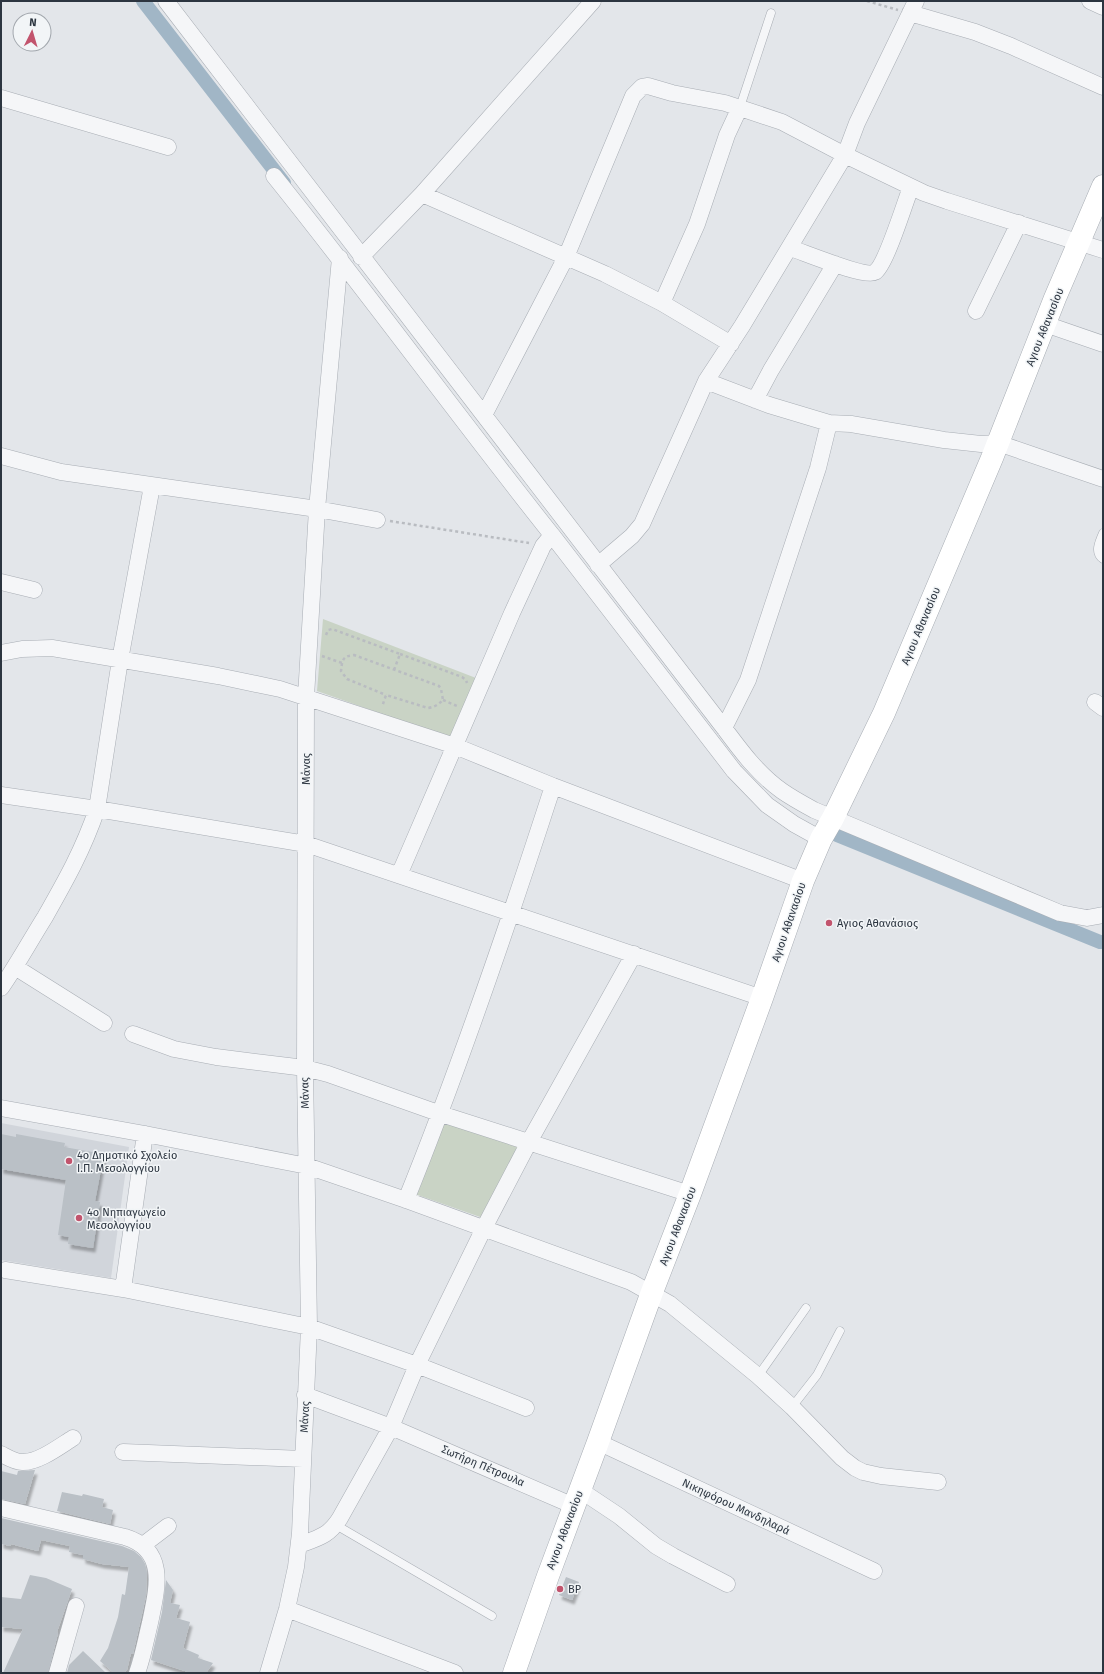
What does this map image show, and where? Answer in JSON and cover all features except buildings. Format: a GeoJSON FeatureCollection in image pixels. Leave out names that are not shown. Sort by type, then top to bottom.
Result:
{"type":"FeatureCollection","features":[{"type":"Feature","properties":{"kind":"main road","name":"Αγιου Αθανασίου"},"geometry":{"type":"LineString","coordinates":[[514,1673],[652,1292],[690,1194],[762,998],[803,881],[821,839],[833,818],[884,713],[998,443],[1103,186]]}},
{"type":"Feature","properties":{"kind":"street"},"geometry":{"type":"LineString","coordinates":[[166,1],[747,758],[771,783],[796,800],[833,818],[1060,913],[1087,918],[1103,915]]}},
{"type":"Feature","properties":{"kind":"street"},"geometry":{"type":"LineString","coordinates":[[361,257],[422,194],[593,1]]}},
{"type":"Feature","properties":{"kind":"street"},"geometry":{"type":"LineString","coordinates":[[1090,1],[1103,7]]}},
{"type":"Feature","properties":{"kind":"street"},"geometry":{"type":"LineString","coordinates":[[598,565],[632,536],[642,524],[706,381],[731,344],[845,155],[857,123],[913,7],[1005,43],[1103,87]]}},
{"type":"Feature","properties":{"kind":"street"},"geometry":{"type":"LineString","coordinates":[[484,415],[566,257],[633,96],[642,86],[648,86],[672,94],[740,108],[782,122],[911,187],[947,201],[1103,250]]}},
{"type":"Feature","properties":{"kind":"street"},"geometry":{"type":"LineString","coordinates":[[1,98],[168,147]]}},
{"type":"Feature","properties":{"kind":"street"},"geometry":{"type":"LineString","coordinates":[[662,303],[699,218],[727,134],[740,108]]}},
{"type":"Feature","properties":{"kind":"street"},"geometry":{"type":"LineString","coordinates":[[274,176],[340,258],[494,463],[547,541],[734,772],[767,805],[794,824],[821,839]]}},
{"type":"Feature","properties":{"kind":"street"},"geometry":{"type":"LineString","coordinates":[[790,248],[835,264],[870,273],[879,268],[885,256],[911,187]]}},
{"type":"Feature","properties":{"kind":"street"},"geometry":{"type":"LineString","coordinates":[[422,194],[605,274],[662,303],[731,344]]}},
{"type":"Feature","properties":{"kind":"street"},"geometry":{"type":"LineString","coordinates":[[976,311],[1019,223]]}},
{"type":"Feature","properties":{"kind":"street","name":"Μάνας"},"geometry":{"type":"LineString","coordinates":[[268,1673],[287,1609],[299,1545],[309,1327],[305,1068],[306,697],[317,509],[340,258]]}},
{"type":"Feature","properties":{"kind":"street"},"geometry":{"type":"LineString","coordinates":[[755,400],[771,370],[835,264]]}},
{"type":"Feature","properties":{"kind":"street"},"geometry":{"type":"LineString","coordinates":[[1046,324],[1103,344]]}},
{"type":"Feature","properties":{"kind":"street"},"geometry":{"type":"LineString","coordinates":[[706,381],[755,400],[829,423],[851,424],[944,440],[981,444],[998,443],[1103,479]]}},
{"type":"Feature","properties":{"kind":"street"},"geometry":{"type":"LineString","coordinates":[[724,728],[748,680],[818,468],[829,423]]}},
{"type":"Feature","properties":{"kind":"street"},"geometry":{"type":"LineString","coordinates":[[1,456],[60,472],[317,509],[377,520]]}},
{"type":"Feature","properties":{"kind":"street"},"geometry":{"type":"LineString","coordinates":[[1,988],[15,967],[73,868],[90,830],[97,809],[120,660],[152,486]]}},
{"type":"Feature","properties":{"kind":"street"},"geometry":{"type":"LineString","coordinates":[[399,875],[456,746],[512,613],[547,541]]}},
{"type":"Feature","properties":{"kind":"street"},"geometry":{"type":"LineString","coordinates":[[1,582],[34,590]]}},
{"type":"Feature","properties":{"kind":"street"},"geometry":{"type":"LineString","coordinates":[[1,653],[22,649],[52,648],[218,676],[280,689],[456,746],[553,786],[803,881]]}},
{"type":"Feature","properties":{"kind":"street"},"geometry":{"type":"LineString","coordinates":[[406,1200],[441,1114],[512,913],[553,786]]}},
{"type":"Feature","properties":{"kind":"street"},"geometry":{"type":"LineString","coordinates":[[1,795],[97,809],[306,844],[762,998]]}},
{"type":"Feature","properties":{"kind":"street"},"geometry":{"type":"LineString","coordinates":[[299,1545],[325,1535],[336,1525],[391,1427],[417,1365],[484,1228],[529,1142],[634,954]]}},
{"type":"Feature","properties":{"kind":"street"},"geometry":{"type":"LineString","coordinates":[[15,967],[104,1023]]}},
{"type":"Feature","properties":{"kind":"street"},"geometry":{"type":"LineString","coordinates":[[133,1034],[174,1049],[216,1057],[305,1068],[336,1076],[441,1114],[690,1194]]}},
{"type":"Feature","properties":{"kind":"street"},"geometry":{"type":"LineString","coordinates":[[1,1108],[145,1134],[307,1166],[406,1200],[631,1282],[652,1292],[677,1310],[758,1376],[792,1407],[842,1458],[862,1472],[881,1476],[938,1482]]}},
{"type":"Feature","properties":{"kind":"street"},"geometry":{"type":"LineString","coordinates":[[124,1289],[145,1134]]}},
{"type":"Feature","properties":{"kind":"street"},"geometry":{"type":"LineString","coordinates":[[5,1270],[124,1289],[309,1327],[417,1365],[526,1408]]}},
{"type":"Feature","properties":{"kind":"street","name":"Σωτήρη Πέτρουλα"},"geometry":{"type":"LineString","coordinates":[[306,1395],[577,1498],[619,1516],[656,1546],[727,1584]]}},
{"type":"Feature","properties":{"kind":"street"},"geometry":{"type":"LineString","coordinates":[[1,1454],[23,1462],[52,1452],[73,1438]]}},
{"type":"Feature","properties":{"kind":"street","name":"Νικηφόρου Μανδηλαρά"},"geometry":{"type":"LineString","coordinates":[[598,1442],[874,1571]]}},
{"type":"Feature","properties":{"kind":"street"},"geometry":{"type":"LineString","coordinates":[[123,1452],[303,1459]]}},
{"type":"Feature","properties":{"kind":"street"},"geometry":{"type":"LineString","coordinates":[[1,1508],[125,1537],[143,1545],[154,1563],[157,1579],[146,1640],[136,1673]]}},
{"type":"Feature","properties":{"kind":"street"},"geometry":{"type":"LineString","coordinates":[[143,1545],[168,1526]]}},
{"type":"Feature","properties":{"kind":"street"},"geometry":{"type":"LineString","coordinates":[[57,1673],[76,1606]]}},
{"type":"Feature","properties":{"kind":"street"},"geometry":{"type":"LineString","coordinates":[[287,1609],[454,1673]]}},
{"type":"Feature","properties":{"kind":"lane"},"geometry":{"type":"LineString","coordinates":[[740,108],[771,13]]}},
{"type":"Feature","properties":{"kind":"lane"},"geometry":{"type":"LineString","coordinates":[[1103,533],[1098,549],[1099,556],[1103,559]]}},
{"type":"Feature","properties":{"kind":"lane"},"geometry":{"type":"LineString","coordinates":[[758,1376],[806,1308]]}},
{"type":"Feature","properties":{"kind":"lane"},"geometry":{"type":"LineString","coordinates":[[792,1407],[817,1376],[840,1331]]}},
{"type":"Feature","properties":{"kind":"lane"},"geometry":{"type":"LineString","coordinates":[[336,1525],[492,1616]]}},
{"type":"Feature","properties":{"kind":"path"},"geometry":{"type":"LineString","coordinates":[[867,1],[913,7]]}},
{"type":"Feature","properties":{"kind":"path"},"geometry":{"type":"LineString","coordinates":[[377,520],[519,541],[547,541]]}},
{"type":"Feature","properties":{"kind":"path"},"geometry":{"type":"LineString","coordinates":[[325,641],[326,633],[328,630],[332,629],[462,677],[466,680],[467,684],[465,690]]}},
{"type":"Feature","properties":{"kind":"path"},"geometry":{"type":"LineString","coordinates":[[324,649],[324,664]]}},
{"type":"Feature","properties":{"kind":"path"},"geometry":{"type":"LineString","coordinates":[[308,652],[342,663]]}},
{"type":"Feature","properties":{"kind":"path"},"geometry":{"type":"LineString","coordinates":[[394,670],[400,654]]}},
{"type":"Feature","properties":{"kind":"path"},"geometry":{"type":"LineString","coordinates":[[354,655],[439,686],[443,700],[439,704],[428,708],[386,695],[347,679],[341,671],[342,663],[343,658],[354,655]]}},
{"type":"Feature","properties":{"kind":"path"},"geometry":{"type":"LineString","coordinates":[[378,720],[386,695]]}},
{"type":"Feature","properties":{"kind":"path"},"geometry":{"type":"LineString","coordinates":[[456,713],[460,701]]}},
{"type":"Feature","properties":{"kind":"shaded area"},"geometry":{"type":"Polygon","coordinates":[[[1,1123],[129,1147],[111,1278],[1,1260],[1,1123]]]}},
{"type":"Feature","properties":{"kind":"green space"},"geometry":{"type":"Polygon","coordinates":[[[323,619],[476,678],[450,738],[317,691],[323,619]]]}},
{"type":"Feature","properties":{"kind":"green space"},"geometry":{"type":"Polygon","coordinates":[[[440,1119],[522,1145],[483,1218],[412,1193],[440,1119]]]}},
{"type":"Feature","properties":{"kind":"waterway"},"geometry":{"type":"LineString","coordinates":[[143,1],[284,183]]}},
{"type":"Feature","properties":{"kind":"waterway"},"geometry":{"type":"LineString","coordinates":[[837,835],[1100,942]]}},
{"type":"Feature","properties":{"kind":"place","name":"Αγιος Αθανάσιος"},"geometry":{"type":"Point","coordinates":[829,923]}},
{"type":"Feature","properties":{"kind":"place","name":"4ο Δημοτικό Σχολείο Ι.Π. Μεσολογγίου"},"geometry":{"type":"Point","coordinates":[69,1161]}},
{"type":"Feature","properties":{"kind":"place","name":"4ο Νηπιαγωγείο Μεσολογγίου"},"geometry":{"type":"Point","coordinates":[79,1218]}},
{"type":"Feature","properties":{"kind":"place","name":"BP"},"geometry":{"type":"Point","coordinates":[560,1589]}}]}
